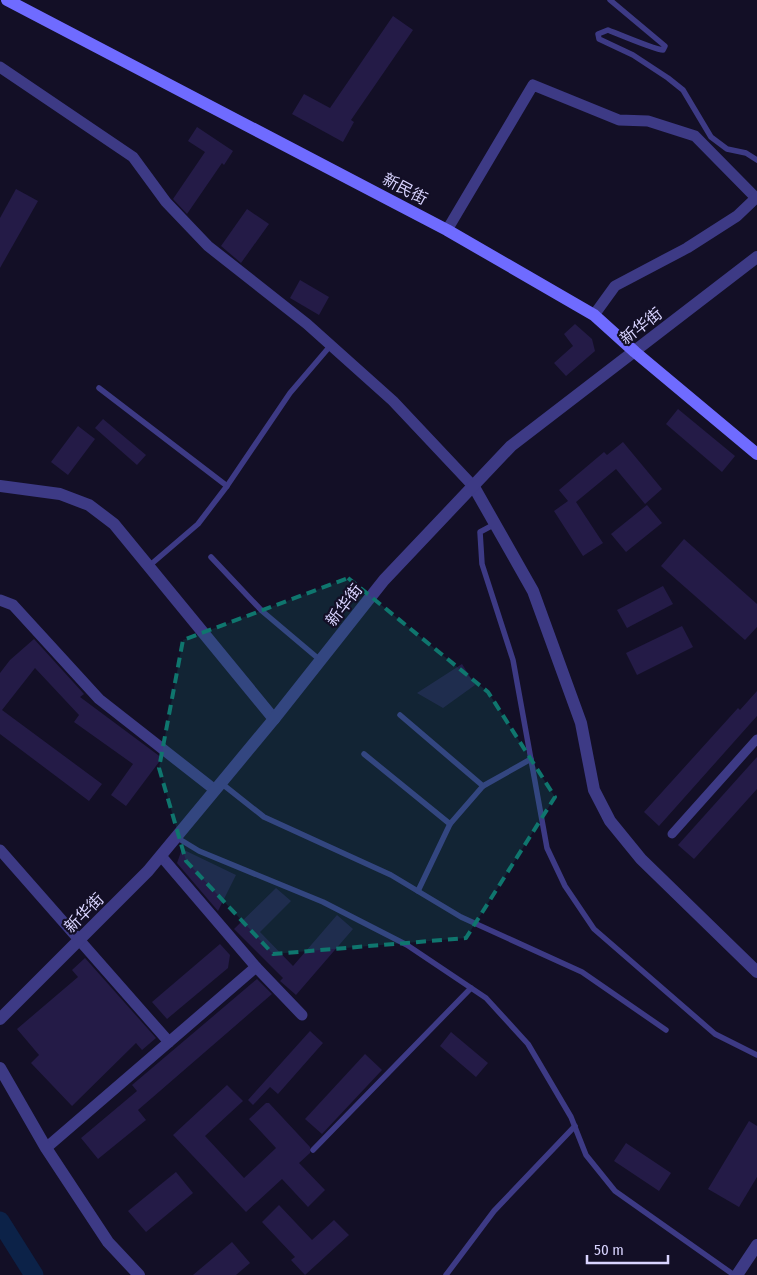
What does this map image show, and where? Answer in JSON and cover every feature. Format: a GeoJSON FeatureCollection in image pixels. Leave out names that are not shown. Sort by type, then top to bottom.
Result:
{"type":"FeatureCollection","features":[{"type":"Feature","properties":{"kind":"main road","name":"新民街"},"geometry":{"type":"LineString","coordinates":[[7,0],[447,230],[594,315],[635,352],[757,454]]}},
{"type":"Feature","properties":{"kind":"street"},"geometry":{"type":"LineString","coordinates":[[0,67],[133,157],[166,202],[208,246],[331,345],[393,401],[474,487],[533,591],[581,723],[594,790],[610,821],[641,860],[757,972]]}},
{"type":"Feature","properties":{"kind":"street"},"geometry":{"type":"LineString","coordinates":[[447,230],[533,86],[620,120],[648,121],[695,136],[756,197],[737,216],[687,248],[615,286],[594,315]]}},
{"type":"Feature","properties":{"kind":"street","name":"新华街"},"geometry":{"type":"LineString","coordinates":[[0,1019],[161,856],[274,719],[384,580],[511,446],[757,257]]}},
{"type":"Feature","properties":{"kind":"street"},"geometry":{"type":"LineString","coordinates":[[0,486],[60,494],[89,505],[114,524],[147,567],[274,719]]}},
{"type":"Feature","properties":{"kind":"street"},"geometry":{"type":"LineString","coordinates":[[0,600],[13,605],[99,699],[218,787]]}},
{"type":"Feature","properties":{"kind":"street"},"geometry":{"type":"LineString","coordinates":[[672,834],[757,739]]}},
{"type":"Feature","properties":{"kind":"street"},"geometry":{"type":"LineString","coordinates":[[0,850],[169,1042]]}},
{"type":"Feature","properties":{"kind":"street"},"geometry":{"type":"LineString","coordinates":[[161,856],[256,967],[302,1015]]}},
{"type":"Feature","properties":{"kind":"street"},"geometry":{"type":"LineString","coordinates":[[46,1148],[256,967]]}},
{"type":"Feature","properties":{"kind":"street"},"geometry":{"type":"LineString","coordinates":[[0,1068],[46,1148],[108,1242],[140,1275]]}},
{"type":"Feature","properties":{"kind":"street"},"geometry":{"type":"LineString","coordinates":[[736,1275],[757,1245]]}},
{"type":"Feature","properties":{"kind":"lane"},"geometry":{"type":"LineString","coordinates":[[610,0],[665,46],[663,50],[659,50],[646,43],[608,30],[598,34],[599,39],[633,55],[668,78],[683,90],[711,137],[727,149],[746,153],[757,160]]}},
{"type":"Feature","properties":{"kind":"lane"},"geometry":{"type":"LineString","coordinates":[[147,567],[198,524],[227,486],[290,393],[331,345]]}},
{"type":"Feature","properties":{"kind":"lane"},"geometry":{"type":"LineString","coordinates":[[100,388],[227,486]]}},
{"type":"Feature","properties":{"kind":"lane"},"geometry":{"type":"LineString","coordinates":[[495,524],[480,532],[482,564],[513,660],[547,848],[565,886],[594,929],[715,1034],[757,1055]]}},
{"type":"Feature","properties":{"kind":"lane"},"geometry":{"type":"LineString","coordinates":[[211,557],[262,611],[320,660]]}},
{"type":"Feature","properties":{"kind":"lane"},"geometry":{"type":"LineString","coordinates":[[400,715],[483,786]]}},
{"type":"Feature","properties":{"kind":"lane"},"geometry":{"type":"LineString","coordinates":[[364,754],[450,824]]}},
{"type":"Feature","properties":{"kind":"lane"},"geometry":{"type":"LineString","coordinates":[[418,891],[450,824],[483,786],[530,759]]}},
{"type":"Feature","properties":{"kind":"lane"},"geometry":{"type":"LineString","coordinates":[[218,787],[264,817],[391,875],[461,917],[582,972],[666,1030]]}},
{"type":"Feature","properties":{"kind":"lane"},"geometry":{"type":"LineString","coordinates":[[176,837],[199,851],[340,910],[407,945],[486,998],[528,1044],[575,1126],[586,1155],[615,1191],[736,1275]]}},
{"type":"Feature","properties":{"kind":"lane"},"geometry":{"type":"LineString","coordinates":[[313,1150],[471,988]]}},
{"type":"Feature","properties":{"kind":"lane"},"geometry":{"type":"LineString","coordinates":[[446,1275],[494,1211],[575,1126]]}},
{"type":"Feature","properties":{"kind":"highlighted area"},"geometry":{"type":"Polygon","coordinates":[[[348,578],[488,692],[555,797],[466,938],[273,954],[186,861],[159,768],[183,640],[348,578]]]}},
{"type":"Feature","properties":{"kind":"building"},"geometry":{"type":"Polygon","coordinates":[[[393,16],[413,30],[351,120],[354,122],[343,142],[292,114],[304,94],[330,108],[393,16]]]}},
{"type":"Feature","properties":{"kind":"building"},"geometry":{"type":"Polygon","coordinates":[[[197,127],[233,151],[224,165],[222,163],[187,214],[173,199],[205,152],[188,141],[197,127]]]}},
{"type":"Feature","properties":{"kind":"building"},"geometry":{"type":"Polygon","coordinates":[[[16,189],[38,201],[0,268],[0,218],[16,189]]]}},
{"type":"Feature","properties":{"kind":"building"},"geometry":{"type":"Polygon","coordinates":[[[247,209],[269,224],[241,263],[221,246],[247,209]]]}},
{"type":"Feature","properties":{"kind":"building"},"geometry":{"type":"Polygon","coordinates":[[[300,280],[329,297],[319,315],[290,298],[300,280]]]}},
{"type":"Feature","properties":{"kind":"building"},"geometry":{"type":"Polygon","coordinates":[[[575,324],[592,339],[595,351],[566,376],[554,363],[573,346],[564,334],[575,324]]]}},
{"type":"Feature","properties":{"kind":"building"},"geometry":{"type":"Polygon","coordinates":[[[678,409],[735,456],[722,472],[666,424],[678,409]]]}},
{"type":"Feature","properties":{"kind":"building"},"geometry":{"type":"Polygon","coordinates":[[[103,419],[146,455],[137,465],[95,428],[103,419]]]}},
{"type":"Feature","properties":{"kind":"building"},"geometry":{"type":"Polygon","coordinates":[[[78,426],[95,439],[68,475],[51,462],[78,426]]]}},
{"type":"Feature","properties":{"kind":"building"},"geometry":{"type":"Polygon","coordinates":[[[623,442],[662,489],[645,504],[616,469],[576,502],[603,543],[583,556],[554,511],[568,501],[559,490],[604,452],[607,455],[623,442]]]}},
{"type":"Feature","properties":{"kind":"building"},"geometry":{"type":"Polygon","coordinates":[[[647,505],[662,523],[626,552],[611,534],[647,505]]]}},
{"type":"Feature","properties":{"kind":"building"},"geometry":{"type":"Polygon","coordinates":[[[684,539],[757,604],[757,627],[745,640],[661,566],[684,539]]]}},
{"type":"Feature","properties":{"kind":"building"},"geometry":{"type":"Polygon","coordinates":[[[663,586],[673,604],[627,628],[617,610],[663,586]]]}},
{"type":"Feature","properties":{"kind":"building"},"geometry":{"type":"Polygon","coordinates":[[[682,626],[693,647],[637,675],[626,653],[682,626]]]}},
{"type":"Feature","properties":{"kind":"building"},"geometry":{"type":"Polygon","coordinates":[[[34,639],[84,694],[80,697],[162,758],[126,806],[111,795],[133,764],[74,722],[79,715],[35,668],[2,710],[102,784],[89,801],[0,734],[0,673],[10,660],[34,639]]]}},
{"type":"Feature","properties":{"kind":"building"},"geometry":{"type":"Polygon","coordinates":[[[462,664],[475,685],[443,708],[417,693],[462,664]]]}},
{"type":"Feature","properties":{"kind":"building"},"geometry":{"type":"Polygon","coordinates":[[[757,691],[757,716],[659,826],[644,812],[738,708],[740,710],[757,691]]]}},
{"type":"Feature","properties":{"kind":"building"},"geometry":{"type":"Polygon","coordinates":[[[757,757],[757,789],[694,859],[678,845],[757,757]]]}},
{"type":"Feature","properties":{"kind":"building"},"geometry":{"type":"Polygon","coordinates":[[[182,849],[236,875],[218,911],[177,863],[182,849]]]}},
{"type":"Feature","properties":{"kind":"building"},"geometry":{"type":"Polygon","coordinates":[[[276,888],[291,901],[260,932],[293,966],[337,915],[353,929],[296,995],[280,981],[283,978],[234,929],[276,888]]]}},
{"type":"Feature","properties":{"kind":"building"},"geometry":{"type":"Polygon","coordinates":[[[220,944],[230,955],[228,968],[167,1019],[152,1002],[220,944]]]}},
{"type":"Feature","properties":{"kind":"building"},"geometry":{"type":"Polygon","coordinates":[[[85,958],[156,1038],[142,1050],[136,1043],[72,1106],[31,1063],[39,1055],[17,1029],[78,977],[72,970],[85,958]]]}},
{"type":"Feature","properties":{"kind":"building"},"geometry":{"type":"Polygon","coordinates":[[[257,979],[272,994],[138,1110],[146,1120],[98,1159],[81,1138],[137,1091],[132,1085],[257,979]]]}},
{"type":"Feature","properties":{"kind":"building"},"geometry":{"type":"Polygon","coordinates":[[[310,1031],[323,1043],[278,1094],[270,1087],[253,1105],[248,1100],[310,1031]]]}},
{"type":"Feature","properties":{"kind":"building"},"geometry":{"type":"Polygon","coordinates":[[[451,1032],[488,1063],[476,1077],[440,1046],[451,1032]]]}},
{"type":"Feature","properties":{"kind":"building"},"geometry":{"type":"Polygon","coordinates":[[[365,1054],[382,1070],[322,1134],[305,1119],[365,1054]]]}},
{"type":"Feature","properties":{"kind":"building"},"geometry":{"type":"Polygon","coordinates":[[[227,1085],[243,1101],[205,1136],[244,1178],[276,1148],[249,1119],[266,1103],[269,1103],[310,1147],[310,1153],[299,1163],[325,1190],[308,1207],[282,1179],[246,1212],[173,1135],[227,1085]]]}},
{"type":"Feature","properties":{"kind":"building"},"geometry":{"type":"Polygon","coordinates":[[[749,1121],[757,1126],[757,1177],[739,1207],[708,1189],[749,1121]]]}},
{"type":"Feature","properties":{"kind":"building"},"geometry":{"type":"Polygon","coordinates":[[[626,1143],[671,1173],[659,1191],[614,1161],[626,1143]]]}},
{"type":"Feature","properties":{"kind":"building"},"geometry":{"type":"Polygon","coordinates":[[[176,1172],[193,1193],[146,1232],[128,1211],[176,1172]]]}},
{"type":"Feature","properties":{"kind":"building"},"geometry":{"type":"Polygon","coordinates":[[[279,1205],[312,1240],[334,1220],[349,1235],[305,1275],[291,1260],[295,1257],[262,1222],[279,1205]]]}},
{"type":"Feature","properties":{"kind":"building"},"geometry":{"type":"Polygon","coordinates":[[[232,1242],[250,1263],[236,1275],[193,1275],[232,1242]]]}},
{"type":"Feature","properties":{"kind":"waterway"},"geometry":{"type":"LineString","coordinates":[[0,1221],[34,1275]]}}]}
